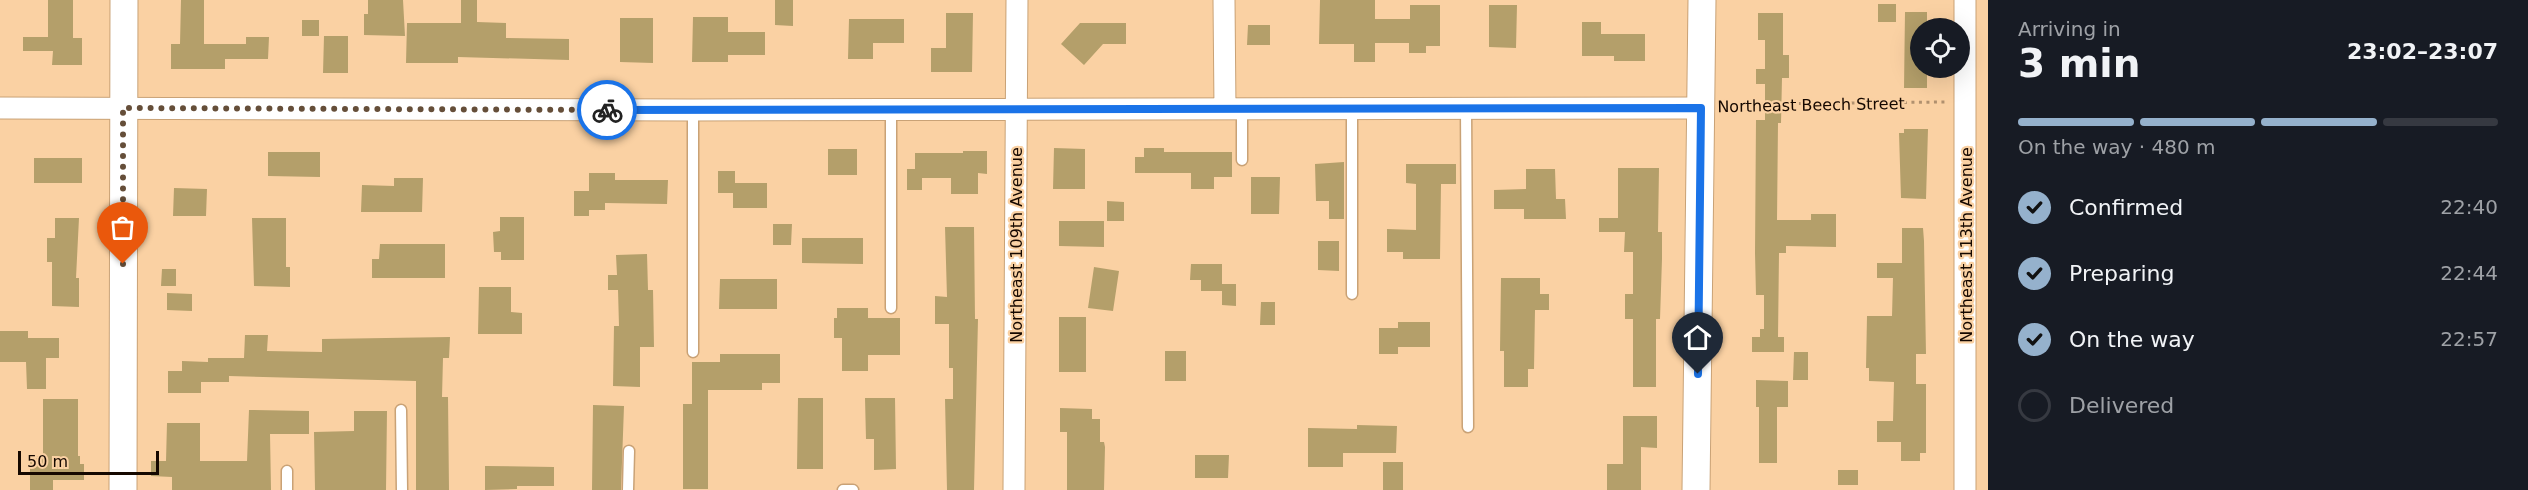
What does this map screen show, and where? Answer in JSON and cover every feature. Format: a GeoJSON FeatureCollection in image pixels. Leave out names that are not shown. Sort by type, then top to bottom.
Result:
{"type":"FeatureCollection","features":[{"type":"Feature","properties":{"kind":"street"},"geometry":{"type":"LineString","coordinates":[[123,490],[124,0]]}},
{"type":"Feature","properties":{"kind":"street","name":"Northeast 109th Avenue"},"geometry":{"type":"LineString","coordinates":[[1014,490],[1017,0]]}},
{"type":"Feature","properties":{"kind":"street"},"geometry":{"type":"LineString","coordinates":[[1224,0],[1234,110]]}},
{"type":"Feature","properties":{"kind":"street"},"geometry":{"type":"LineString","coordinates":[[1696,490],[1702,0]]}},
{"type":"Feature","properties":{"kind":"street","name":"Northeast 113th Avenue"},"geometry":{"type":"LineString","coordinates":[[1965,0],[1965,490]]}},
{"type":"Feature","properties":{"kind":"street","name":"Northeast Beech Street"},"geometry":{"type":"LineString","coordinates":[[0,108],[693,110],[1701,108]]}},
{"type":"Feature","properties":{"kind":"lane"},"geometry":{"type":"LineString","coordinates":[[1352,109],[1352,294]]}},
{"type":"Feature","properties":{"kind":"lane"},"geometry":{"type":"LineString","coordinates":[[1466,109],[1468,427]]}},
{"type":"Feature","properties":{"kind":"lane"},"geometry":{"type":"LineString","coordinates":[[693,110],[693,352]]}},
{"type":"Feature","properties":{"kind":"lane"},"geometry":{"type":"LineString","coordinates":[[891,110],[891,308]]}},
{"type":"Feature","properties":{"kind":"lane"},"geometry":{"type":"LineString","coordinates":[[1234,110],[1242,160]]}},
{"type":"Feature","properties":{"kind":"lane"},"geometry":{"type":"LineString","coordinates":[[401,410],[402,490]]}},
{"type":"Feature","properties":{"kind":"lane"},"geometry":{"type":"LineString","coordinates":[[628,451],[628,490]]}},
{"type":"Feature","properties":{"kind":"lane"},"geometry":{"type":"LineString","coordinates":[[287,471],[287,490]]}},
{"type":"Feature","properties":{"kind":"lane"},"geometry":{"type":"LineString","coordinates":[[843,490],[853,490]]}},
{"type":"Feature","properties":{"kind":"path","name":"Northeast Beech Street"},"geometry":{"type":"LineString","coordinates":[[1701,108],[1760,104],[1966,102]]}},
{"type":"Feature","properties":{"kind":"building"},"geometry":{"type":"Polygon","coordinates":[[[48,0],[73,0],[73,38],[82,38],[82,65],[52,65],[53,51],[23,51],[23,37],[48,37],[48,0]]]}},
{"type":"Feature","properties":{"kind":"building"},"geometry":{"type":"Polygon","coordinates":[[[181,0],[204,0],[204,44],[246,44],[246,37],[269,37],[268,59],[225,59],[225,69],[171,69],[171,44],[180,44],[181,0]]]}},
{"type":"Feature","properties":{"kind":"building"},"geometry":{"type":"Polygon","coordinates":[[[368,0],[403,0],[405,36],[364,35],[364,14],[368,14],[368,0]]]}},
{"type":"Feature","properties":{"kind":"building"},"geometry":{"type":"Polygon","coordinates":[[[461,0],[477,0],[477,22],[506,23],[506,38],[569,39],[569,60],[458,57],[458,63],[406,63],[407,23],[461,23],[461,0]]]}},
{"type":"Feature","properties":{"kind":"building"},"geometry":{"type":"Polygon","coordinates":[[[775,0],[793,0],[793,26],[775,25],[775,0]]]}},
{"type":"Feature","properties":{"kind":"building"},"geometry":{"type":"Polygon","coordinates":[[[1320,0],[1375,0],[1375,19],[1410,19],[1410,5],[1440,5],[1440,46],[1426,46],[1426,53],[1409,53],[1409,43],[1375,43],[1375,62],[1354,62],[1354,44],[1319,44],[1320,0]]]}},
{"type":"Feature","properties":{"kind":"building"},"geometry":{"type":"Polygon","coordinates":[[[1878,4],[1896,4],[1896,22],[1878,22],[1878,4]]]}},
{"type":"Feature","properties":{"kind":"building"},"geometry":{"type":"Polygon","coordinates":[[[1489,5],[1517,5],[1516,48],[1489,47],[1489,5]]]}},
{"type":"Feature","properties":{"kind":"building"},"geometry":{"type":"Polygon","coordinates":[[[1905,12],[1927,12],[1927,18],[1910,18],[1910,78],[1927,78],[1927,88],[1904,88],[1905,12]]]}},
{"type":"Feature","properties":{"kind":"building"},"geometry":{"type":"Polygon","coordinates":[[[946,13],[973,13],[972,72],[931,72],[931,48],[946,48],[946,13]]]}},
{"type":"Feature","properties":{"kind":"building"},"geometry":{"type":"Polygon","coordinates":[[[1758,13],[1783,13],[1783,55],[1789,55],[1789,78],[1782,78],[1781,123],[1778,123],[1777,220],[1811,220],[1811,214],[1836,214],[1836,247],[1786,246],[1786,253],[1779,253],[1778,337],[1784,337],[1784,352],[1752,352],[1752,337],[1760,337],[1760,329],[1764,329],[1764,295],[1756,295],[1755,253],[1756,120],[1765,120],[1765,84],[1756,84],[1756,69],[1765,69],[1765,40],[1758,40],[1758,13]]]}},
{"type":"Feature","properties":{"kind":"building"},"geometry":{"type":"Polygon","coordinates":[[[693,17],[728,17],[728,32],[765,32],[765,55],[728,55],[728,62],[692,62],[693,17]]]}},
{"type":"Feature","properties":{"kind":"building"},"geometry":{"type":"Polygon","coordinates":[[[620,18],[653,18],[653,63],[620,62],[620,18]]]}},
{"type":"Feature","properties":{"kind":"building"},"geometry":{"type":"Polygon","coordinates":[[[849,19],[904,19],[904,43],[873,43],[873,59],[848,59],[849,19]]]}},
{"type":"Feature","properties":{"kind":"building"},"geometry":{"type":"Polygon","coordinates":[[[302,20],[319,20],[319,36],[302,36],[302,20]]]}},
{"type":"Feature","properties":{"kind":"building"},"geometry":{"type":"Polygon","coordinates":[[[1582,22],[1601,22],[1601,34],[1645,34],[1645,61],[1614,61],[1614,56],[1582,56],[1582,22]]]}},
{"type":"Feature","properties":{"kind":"building"},"geometry":{"type":"Polygon","coordinates":[[[1080,23],[1126,23],[1126,44],[1103,44],[1084,65],[1061,44],[1080,23]]]}},
{"type":"Feature","properties":{"kind":"building"},"geometry":{"type":"Polygon","coordinates":[[[1248,25],[1270,25],[1270,45],[1247,45],[1248,25]]]}},
{"type":"Feature","properties":{"kind":"building"},"geometry":{"type":"Polygon","coordinates":[[[324,36],[348,36],[348,73],[323,73],[324,36]]]}},
{"type":"Feature","properties":{"kind":"building"},"geometry":{"type":"Polygon","coordinates":[[[1904,129],[1928,129],[1926,199],[1901,198],[1899,133],[1904,133],[1904,129]]]}},
{"type":"Feature","properties":{"kind":"building"},"geometry":{"type":"Polygon","coordinates":[[[1054,148],[1085,149],[1085,189],[1053,189],[1054,148]]]}},
{"type":"Feature","properties":{"kind":"building"},"geometry":{"type":"Polygon","coordinates":[[[1144,148],[1164,148],[1164,152],[1232,152],[1232,177],[1214,177],[1214,189],[1191,189],[1191,173],[1135,173],[1135,157],[1144,157],[1144,148]]]}},
{"type":"Feature","properties":{"kind":"building"},"geometry":{"type":"Polygon","coordinates":[[[828,149],[857,149],[857,175],[828,175],[828,149]]]}},
{"type":"Feature","properties":{"kind":"building"},"geometry":{"type":"Polygon","coordinates":[[[963,151],[987,151],[987,174],[978,173],[978,194],[951,194],[951,178],[922,178],[922,190],[907,190],[907,169],[915,169],[915,153],[963,153],[963,151]]]}},
{"type":"Feature","properties":{"kind":"building"},"geometry":{"type":"Polygon","coordinates":[[[268,152],[320,152],[320,177],[268,176],[268,152]]]}},
{"type":"Feature","properties":{"kind":"building"},"geometry":{"type":"Polygon","coordinates":[[[34,158],[82,158],[82,183],[34,183],[34,158]]]}},
{"type":"Feature","properties":{"kind":"building"},"geometry":{"type":"Polygon","coordinates":[[[1344,162],[1344,219],[1329,219],[1329,201],[1316,201],[1315,164],[1344,162]]]}},
{"type":"Feature","properties":{"kind":"building"},"geometry":{"type":"Polygon","coordinates":[[[1406,164],[1456,164],[1456,184],[1441,184],[1440,259],[1403,259],[1403,252],[1387,252],[1387,229],[1416,230],[1416,184],[1406,183],[1406,164]]]}},
{"type":"Feature","properties":{"kind":"building"},"geometry":{"type":"Polygon","coordinates":[[[1618,168],[1659,168],[1658,232],[1662,232],[1662,259],[1660,319],[1656,319],[1656,387],[1633,387],[1633,319],[1625,319],[1625,294],[1633,294],[1633,252],[1624,252],[1625,232],[1599,232],[1599,218],[1618,218],[1618,168]]]}},
{"type":"Feature","properties":{"kind":"building"},"geometry":{"type":"Polygon","coordinates":[[[1526,169],[1555,169],[1556,199],[1565,199],[1566,219],[1524,219],[1524,209],[1494,209],[1494,190],[1526,189],[1526,169]]]}},
{"type":"Feature","properties":{"kind":"building"},"geometry":{"type":"Polygon","coordinates":[[[718,171],[735,171],[735,183],[767,183],[767,208],[733,208],[733,193],[718,193],[718,171]]]}},
{"type":"Feature","properties":{"kind":"building"},"geometry":{"type":"Polygon","coordinates":[[[589,173],[615,173],[615,180],[668,180],[667,204],[605,203],[605,210],[589,210],[589,216],[574,216],[574,191],[589,191],[589,173]]]}},
{"type":"Feature","properties":{"kind":"building"},"geometry":{"type":"Polygon","coordinates":[[[1251,177],[1280,177],[1279,214],[1251,214],[1251,177]]]}},
{"type":"Feature","properties":{"kind":"building"},"geometry":{"type":"Polygon","coordinates":[[[394,178],[423,178],[422,212],[361,212],[362,185],[394,186],[394,178]]]}},
{"type":"Feature","properties":{"kind":"building"},"geometry":{"type":"Polygon","coordinates":[[[174,188],[207,189],[206,216],[173,216],[174,188]]]}},
{"type":"Feature","properties":{"kind":"building"},"geometry":{"type":"Polygon","coordinates":[[[1107,201],[1124,202],[1124,221],[1107,221],[1107,201]]]}},
{"type":"Feature","properties":{"kind":"building"},"geometry":{"type":"Polygon","coordinates":[[[500,217],[524,217],[524,260],[501,260],[501,252],[494,252],[493,232],[500,231],[500,217]]]}},
{"type":"Feature","properties":{"kind":"building"},"geometry":{"type":"Polygon","coordinates":[[[55,218],[79,218],[76,278],[79,278],[79,307],[52,306],[52,262],[47,262],[47,238],[55,238],[55,218]]]}},
{"type":"Feature","properties":{"kind":"building"},"geometry":{"type":"Polygon","coordinates":[[[252,218],[286,218],[286,267],[290,267],[290,287],[254,286],[252,218]]]}},
{"type":"Feature","properties":{"kind":"building"},"geometry":{"type":"Polygon","coordinates":[[[1059,221],[1104,221],[1104,247],[1059,246],[1059,221]]]}},
{"type":"Feature","properties":{"kind":"building"},"geometry":{"type":"Polygon","coordinates":[[[773,224],[792,224],[791,245],[773,245],[773,224]]]}},
{"type":"Feature","properties":{"kind":"building"},"geometry":{"type":"Polygon","coordinates":[[[945,227],[974,227],[975,319],[978,319],[974,490],[947,490],[945,399],[953,399],[953,368],[949,368],[949,324],[935,324],[935,296],[947,297],[945,227]]]}},
{"type":"Feature","properties":{"kind":"building"},"geometry":{"type":"Polygon","coordinates":[[[1902,228],[1923,228],[1926,354],[1916,354],[1916,384],[1926,384],[1926,453],[1920,453],[1920,461],[1901,461],[1901,442],[1877,442],[1877,421],[1893,421],[1894,382],[1869,381],[1869,368],[1866,368],[1867,316],[1892,316],[1893,278],[1877,278],[1877,263],[1902,263],[1902,228]]]}},
{"type":"Feature","properties":{"kind":"building"},"geometry":{"type":"Polygon","coordinates":[[[802,238],[863,238],[863,264],[802,263],[802,238]]]}},
{"type":"Feature","properties":{"kind":"building"},"geometry":{"type":"Polygon","coordinates":[[[1318,241],[1339,241],[1339,271],[1318,270],[1318,241]]]}},
{"type":"Feature","properties":{"kind":"building"},"geometry":{"type":"Polygon","coordinates":[[[380,244],[445,244],[445,278],[372,278],[372,259],[379,259],[380,244]]]}},
{"type":"Feature","properties":{"kind":"building"},"geometry":{"type":"Polygon","coordinates":[[[647,254],[648,290],[653,290],[654,347],[640,347],[640,387],[613,386],[614,326],[619,326],[618,290],[608,290],[608,275],[617,275],[616,255],[647,254]]]}},
{"type":"Feature","properties":{"kind":"building"},"geometry":{"type":"Polygon","coordinates":[[[1191,264],[1222,264],[1222,284],[1236,284],[1236,306],[1222,305],[1222,291],[1201,291],[1201,280],[1190,280],[1191,264]]]}},
{"type":"Feature","properties":{"kind":"building"},"geometry":{"type":"Polygon","coordinates":[[[1094,267],[1119,271],[1113,311],[1088,308],[1094,267]]]}},
{"type":"Feature","properties":{"kind":"building"},"geometry":{"type":"Polygon","coordinates":[[[162,269],[176,269],[176,286],[161,286],[162,269]]]}},
{"type":"Feature","properties":{"kind":"building"},"geometry":{"type":"Polygon","coordinates":[[[1501,278],[1540,278],[1540,294],[1549,294],[1549,310],[1535,310],[1534,369],[1528,369],[1528,387],[1504,387],[1504,351],[1500,351],[1501,278]]]}},
{"type":"Feature","properties":{"kind":"building"},"geometry":{"type":"Polygon","coordinates":[[[720,279],[777,279],[777,309],[719,309],[720,279]]]}},
{"type":"Feature","properties":{"kind":"building"},"geometry":{"type":"Polygon","coordinates":[[[479,287],[511,287],[511,312],[522,313],[522,334],[478,334],[479,287]]]}},
{"type":"Feature","properties":{"kind":"building"},"geometry":{"type":"Polygon","coordinates":[[[167,293],[192,294],[192,311],[167,310],[167,293]]]}},
{"type":"Feature","properties":{"kind":"building"},"geometry":{"type":"Polygon","coordinates":[[[1261,302],[1275,302],[1275,325],[1260,325],[1261,302]]]}},
{"type":"Feature","properties":{"kind":"building"},"geometry":{"type":"Polygon","coordinates":[[[837,308],[868,308],[868,318],[900,318],[900,355],[868,355],[868,371],[842,371],[842,338],[834,338],[834,318],[837,318],[837,308]]]}},
{"type":"Feature","properties":{"kind":"building"},"geometry":{"type":"Polygon","coordinates":[[[1059,317],[1086,317],[1086,372],[1059,372],[1059,317]]]}},
{"type":"Feature","properties":{"kind":"building"},"geometry":{"type":"Polygon","coordinates":[[[1398,322],[1430,322],[1430,347],[1398,347],[1398,354],[1379,354],[1379,328],[1398,328],[1398,322]]]}},
{"type":"Feature","properties":{"kind":"building"},"geometry":{"type":"Polygon","coordinates":[[[0,331],[28,331],[28,338],[59,338],[59,358],[46,358],[46,389],[27,389],[26,362],[0,362],[0,331]]]}},
{"type":"Feature","properties":{"kind":"building"},"geometry":{"type":"Polygon","coordinates":[[[245,335],[268,335],[267,351],[322,352],[322,339],[450,337],[449,358],[443,358],[442,397],[448,397],[449,490],[416,490],[416,381],[229,376],[229,382],[201,382],[201,393],[168,393],[168,371],[182,371],[182,361],[208,362],[208,358],[244,358],[245,335]]]}},
{"type":"Feature","properties":{"kind":"building"},"geometry":{"type":"Polygon","coordinates":[[[1165,351],[1186,351],[1186,381],[1165,381],[1165,351]]]}},
{"type":"Feature","properties":{"kind":"building"},"geometry":{"type":"Polygon","coordinates":[[[1794,352],[1808,352],[1808,380],[1793,380],[1794,352]]]}},
{"type":"Feature","properties":{"kind":"building"},"geometry":{"type":"Polygon","coordinates":[[[720,354],[780,354],[780,383],[762,383],[762,390],[708,390],[708,489],[683,489],[683,404],[692,404],[692,362],[720,362],[720,354]]]}},
{"type":"Feature","properties":{"kind":"building"},"geometry":{"type":"Polygon","coordinates":[[[1756,380],[1788,381],[1788,407],[1777,407],[1777,463],[1759,463],[1759,407],[1756,407],[1756,380]]]}},
{"type":"Feature","properties":{"kind":"building"},"geometry":{"type":"Polygon","coordinates":[[[798,398],[823,398],[823,469],[797,469],[798,398]]]}},
{"type":"Feature","properties":{"kind":"building"},"geometry":{"type":"Polygon","coordinates":[[[865,398],[895,398],[896,469],[874,470],[874,439],[866,439],[865,398]]]}},
{"type":"Feature","properties":{"kind":"building"},"geometry":{"type":"Polygon","coordinates":[[[43,399],[78,399],[78,456],[80,456],[80,464],[84,464],[84,480],[53,480],[53,490],[30,490],[30,456],[43,456],[43,399]]]}},
{"type":"Feature","properties":{"kind":"building"},"geometry":{"type":"Polygon","coordinates":[[[593,405],[624,406],[621,490],[592,490],[593,405]]]}},
{"type":"Feature","properties":{"kind":"building"},"geometry":{"type":"Polygon","coordinates":[[[1060,408],[1092,409],[1092,419],[1100,419],[1100,442],[1104,442],[1105,447],[1104,490],[1067,490],[1067,432],[1060,432],[1060,408]]]}},
{"type":"Feature","properties":{"kind":"building"},"geometry":{"type":"Polygon","coordinates":[[[249,410],[309,411],[309,434],[270,434],[271,490],[172,490],[172,477],[151,476],[151,461],[166,461],[167,423],[200,423],[200,461],[247,461],[249,410]]]}},
{"type":"Feature","properties":{"kind":"building"},"geometry":{"type":"Polygon","coordinates":[[[354,411],[387,411],[386,490],[315,490],[314,432],[354,431],[354,411]]]}},
{"type":"Feature","properties":{"kind":"building"},"geometry":{"type":"Polygon","coordinates":[[[1623,416],[1657,416],[1657,448],[1641,447],[1641,490],[1607,490],[1607,464],[1623,464],[1623,416]]]}},
{"type":"Feature","properties":{"kind":"building"},"geometry":{"type":"Polygon","coordinates":[[[1357,425],[1397,426],[1396,453],[1343,453],[1343,467],[1308,467],[1308,428],[1357,429],[1357,425]]]}},
{"type":"Feature","properties":{"kind":"building"},"geometry":{"type":"Polygon","coordinates":[[[1195,455],[1229,455],[1228,478],[1195,478],[1195,455]]]}},
{"type":"Feature","properties":{"kind":"building"},"geometry":{"type":"Polygon","coordinates":[[[1383,462],[1403,462],[1403,490],[1383,490],[1383,462]]]}},
{"type":"Feature","properties":{"kind":"building"},"geometry":{"type":"Polygon","coordinates":[[[485,466],[554,467],[554,486],[517,486],[517,489],[485,490],[485,466]]]}},
{"type":"Feature","properties":{"kind":"building"},"geometry":{"type":"Polygon","coordinates":[[[1838,470],[1858,470],[1858,485],[1838,485],[1838,470]]]}},
{"type":"Feature","properties":{"kind":"way so far"},"geometry":{"type":"LineString","coordinates":[[123,264],[123,108],[607,110]]}},
{"type":"Feature","properties":{"kind":"route"},"geometry":{"type":"LineString","coordinates":[[607,110],[1701,108],[1698,374]]}}]}
